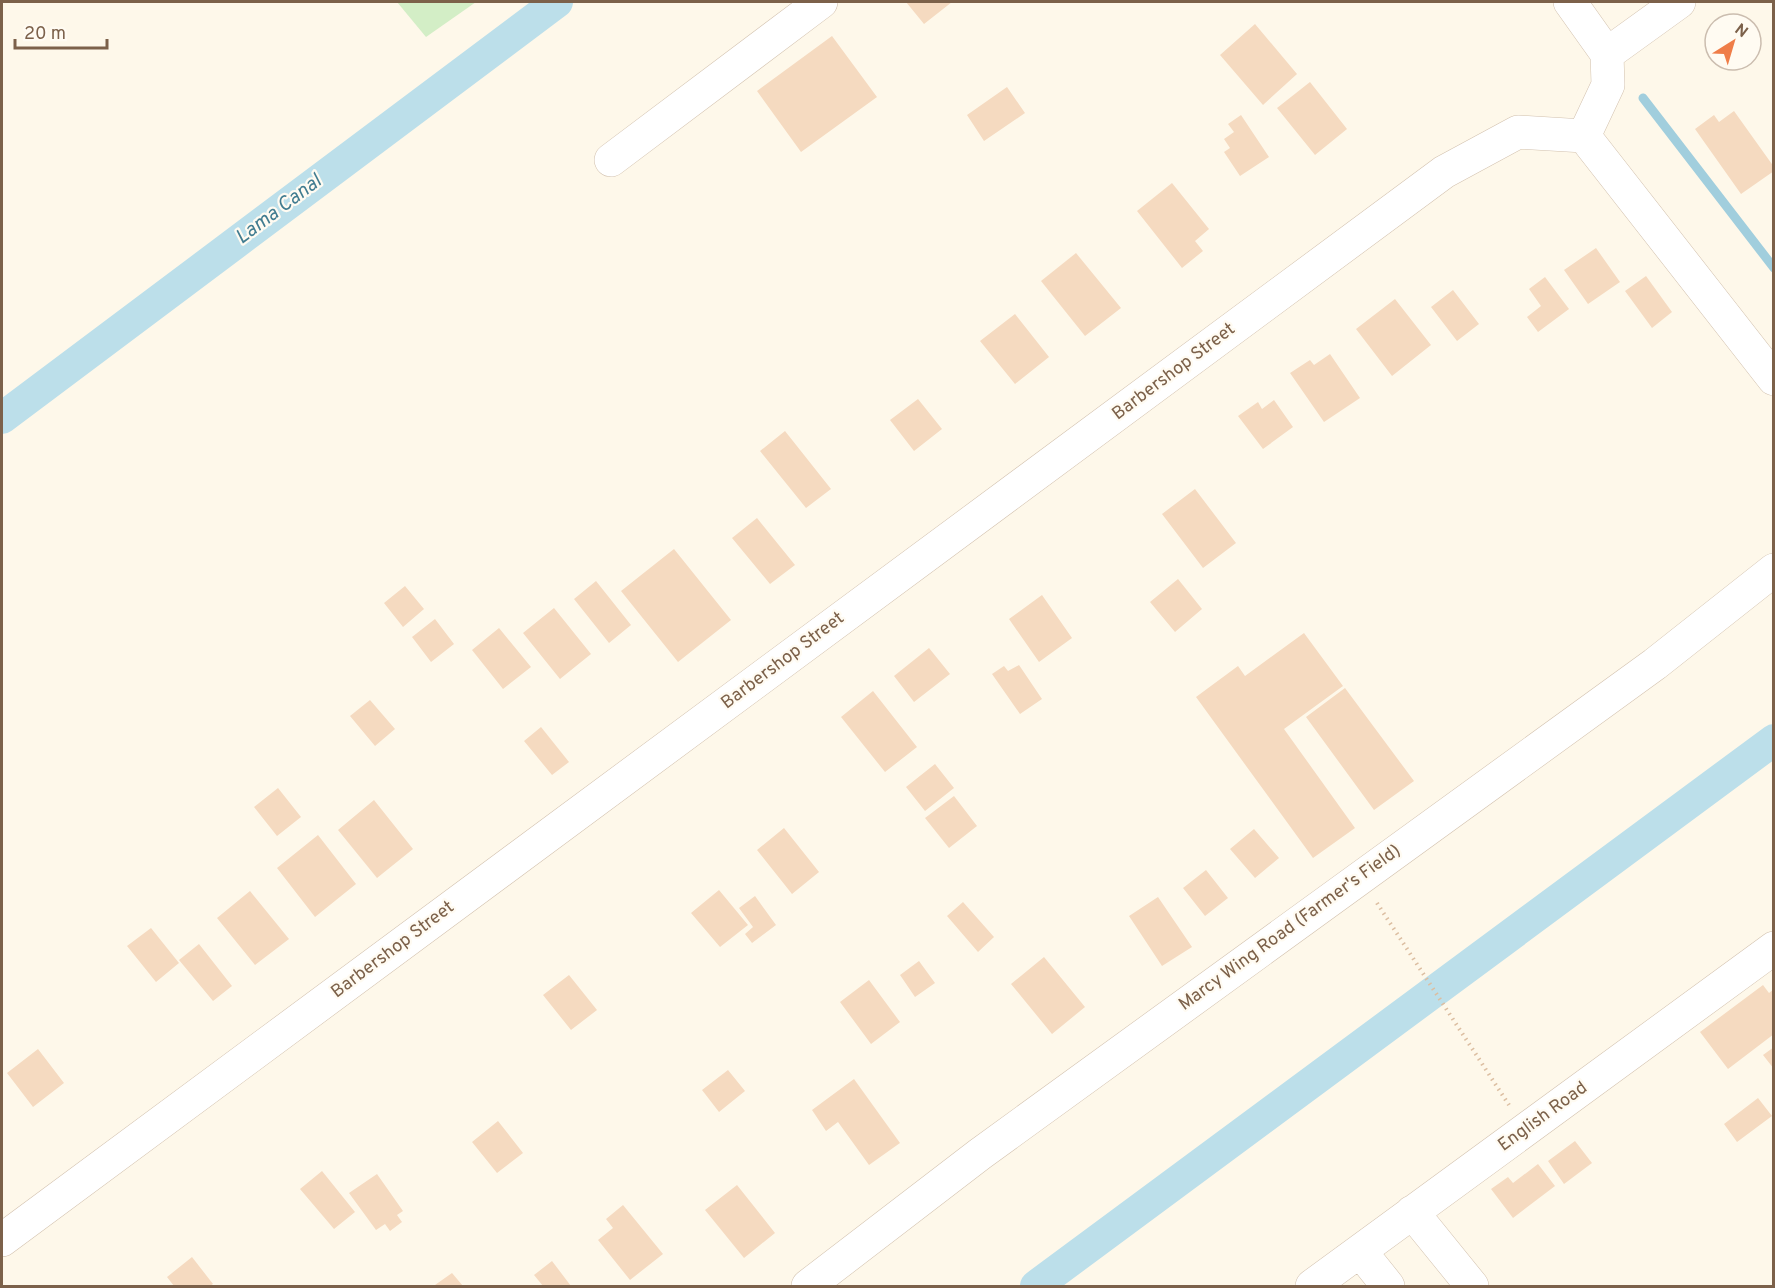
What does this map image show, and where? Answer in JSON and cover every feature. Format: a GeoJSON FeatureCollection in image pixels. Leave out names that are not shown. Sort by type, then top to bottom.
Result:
{"type":"FeatureCollection","features":[{"type":"Feature","properties":{"kind":"street"},"geometry":{"type":"LineString","coordinates":[[611,160],[821,2]]}},
{"type":"Feature","properties":{"kind":"street"},"geometry":{"type":"LineString","coordinates":[[1570,2],[1607,54],[1608,86],[1584,136],[1773,379]]}},
{"type":"Feature","properties":{"kind":"street"},"geometry":{"type":"LineString","coordinates":[[1607,54],[1679,2]]}},
{"type":"Feature","properties":{"kind":"street","name":"Barbershop Street"},"geometry":{"type":"LineString","coordinates":[[2,1240],[1444,172],[1518,132],[1584,136]]}},
{"type":"Feature","properties":{"kind":"street","name":"Marcy Wing Road (Farmer's Field)"},"geometry":{"type":"LineString","coordinates":[[808,1287],[980,1154],[1655,664],[1773,570]]}},
{"type":"Feature","properties":{"kind":"street","name":"English Road"},"geometry":{"type":"LineString","coordinates":[[1312,1287],[1773,948]]}},
{"type":"Feature","properties":{"kind":"street"},"geometry":{"type":"LineString","coordinates":[[1412,1212],[1472,1287]]}},
{"type":"Feature","properties":{"kind":"street"},"geometry":{"type":"LineString","coordinates":[[1360,1251],[1388,1287]]}},
{"type":"Feature","properties":{"kind":"path"},"geometry":{"type":"LineString","coordinates":[[1361,876],[1408,953],[1511,1107]]}},
{"type":"Feature","properties":{"kind":"green space"},"geometry":{"type":"Polygon","coordinates":[[[397,2],[476,2],[426,37],[397,2]]]}},
{"type":"Feature","properties":{"kind":"building"},"geometry":{"type":"Polygon","coordinates":[[[906,2],[952,2],[924,24],[906,2]]]}},
{"type":"Feature","properties":{"kind":"building"},"geometry":{"type":"Polygon","coordinates":[[[1255,24],[1297,74],[1263,105],[1220,55],[1255,24]]]}},
{"type":"Feature","properties":{"kind":"building"},"geometry":{"type":"Polygon","coordinates":[[[832,36],[877,97],[801,152],[757,91],[832,36]]]}},
{"type":"Feature","properties":{"kind":"building"},"geometry":{"type":"Polygon","coordinates":[[[1310,82],[1347,129],[1315,155],[1277,108],[1310,82]]]}},
{"type":"Feature","properties":{"kind":"building"},"geometry":{"type":"Polygon","coordinates":[[[1007,87],[1025,113],[984,141],[967,115],[1007,87]]]}},
{"type":"Feature","properties":{"kind":"building"},"geometry":{"type":"Polygon","coordinates":[[[1734,111],[1774,167],[1774,171],[1741,194],[1695,129],[1714,115],[1719,122],[1734,111]]]}},
{"type":"Feature","properties":{"kind":"building"},"geometry":{"type":"Polygon","coordinates":[[[1241,115],[1269,157],[1240,176],[1224,152],[1230,148],[1224,139],[1234,132],[1228,124],[1241,115]]]}},
{"type":"Feature","properties":{"kind":"building"},"geometry":{"type":"Polygon","coordinates":[[[1172,183],[1209,229],[1195,241],[1203,251],[1182,268],[1137,211],[1172,183]]]}},
{"type":"Feature","properties":{"kind":"building"},"geometry":{"type":"Polygon","coordinates":[[[1596,248],[1620,282],[1588,304],[1564,270],[1596,248]]]}},
{"type":"Feature","properties":{"kind":"building"},"geometry":{"type":"Polygon","coordinates":[[[1076,253],[1121,308],[1085,336],[1041,281],[1076,253]]]}},
{"type":"Feature","properties":{"kind":"building"},"geometry":{"type":"Polygon","coordinates":[[[1646,276],[1672,312],[1652,328],[1625,291],[1646,276]]]}},
{"type":"Feature","properties":{"kind":"building"},"geometry":{"type":"Polygon","coordinates":[[[1545,277],[1569,309],[1538,332],[1527,317],[1541,306],[1529,289],[1545,277]]]}},
{"type":"Feature","properties":{"kind":"building"},"geometry":{"type":"Polygon","coordinates":[[[1453,290],[1479,324],[1457,341],[1431,307],[1453,290]]]}},
{"type":"Feature","properties":{"kind":"building"},"geometry":{"type":"Polygon","coordinates":[[[1395,299],[1431,345],[1392,376],[1356,329],[1395,299]]]}},
{"type":"Feature","properties":{"kind":"building"},"geometry":{"type":"Polygon","coordinates":[[[1015,314],[1049,357],[1015,384],[980,341],[1015,314]]]}},
{"type":"Feature","properties":{"kind":"building"},"geometry":{"type":"Polygon","coordinates":[[[1330,354],[1360,398],[1324,422],[1290,373],[1310,360],[1314,365],[1330,354]]]}},
{"type":"Feature","properties":{"kind":"building"},"geometry":{"type":"Polygon","coordinates":[[[918,399],[942,429],[914,451],[890,420],[918,399]]]}},
{"type":"Feature","properties":{"kind":"building"},"geometry":{"type":"Polygon","coordinates":[[[1274,400],[1293,427],[1263,449],[1238,416],[1258,402],[1262,409],[1274,400]]]}},
{"type":"Feature","properties":{"kind":"building"},"geometry":{"type":"Polygon","coordinates":[[[785,431],[831,489],[806,508],[760,451],[785,431]]]}},
{"type":"Feature","properties":{"kind":"building"},"geometry":{"type":"Polygon","coordinates":[[[1195,489],[1236,543],[1203,568],[1162,514],[1195,489]]]}},
{"type":"Feature","properties":{"kind":"building"},"geometry":{"type":"Polygon","coordinates":[[[757,518],[795,565],[770,584],[732,538],[757,518]]]}},
{"type":"Feature","properties":{"kind":"building"},"geometry":{"type":"Polygon","coordinates":[[[674,549],[731,620],[678,662],[621,591],[674,549]]]}},
{"type":"Feature","properties":{"kind":"building"},"geometry":{"type":"Polygon","coordinates":[[[1178,579],[1202,609],[1175,632],[1150,602],[1178,579]]]}},
{"type":"Feature","properties":{"kind":"building"},"geometry":{"type":"Polygon","coordinates":[[[596,581],[631,625],[609,643],[574,599],[596,581]]]}},
{"type":"Feature","properties":{"kind":"building"},"geometry":{"type":"Polygon","coordinates":[[[405,586],[424,609],[403,627],[384,603],[405,586]]]}},
{"type":"Feature","properties":{"kind":"building"},"geometry":{"type":"Polygon","coordinates":[[[1042,595],[1072,638],[1039,662],[1009,619],[1042,595]]]}},
{"type":"Feature","properties":{"kind":"building"},"geometry":{"type":"Polygon","coordinates":[[[554,608],[591,654],[560,679],[523,633],[554,608]]]}},
{"type":"Feature","properties":{"kind":"building"},"geometry":{"type":"Polygon","coordinates":[[[435,619],[454,644],[431,662],[412,637],[435,619]]]}},
{"type":"Feature","properties":{"kind":"building"},"geometry":{"type":"Polygon","coordinates":[[[499,628],[531,667],[503,689],[472,650],[499,628]]]}},
{"type":"Feature","properties":{"kind":"building"},"geometry":{"type":"Polygon","coordinates":[[[1304,633],[1343,686],[1284,729],[1355,828],[1313,858],[1196,697],[1238,666],[1245,676],[1304,633]]]}},
{"type":"Feature","properties":{"kind":"building"},"geometry":{"type":"Polygon","coordinates":[[[929,648],[950,674],[914,702],[894,676],[929,648]]]}},
{"type":"Feature","properties":{"kind":"building"},"geometry":{"type":"Polygon","coordinates":[[[1019,665],[1042,699],[1020,714],[992,674],[1004,666],[1008,671],[1019,665]]]}},
{"type":"Feature","properties":{"kind":"building"},"geometry":{"type":"Polygon","coordinates":[[[1345,688],[1414,781],[1374,810],[1306,717],[1345,688]]]}},
{"type":"Feature","properties":{"kind":"building"},"geometry":{"type":"Polygon","coordinates":[[[873,691],[917,747],[885,772],[841,717],[873,691]]]}},
{"type":"Feature","properties":{"kind":"building"},"geometry":{"type":"Polygon","coordinates":[[[370,700],[395,729],[375,746],[350,716],[370,700]]]}},
{"type":"Feature","properties":{"kind":"building"},"geometry":{"type":"Polygon","coordinates":[[[541,727],[569,762],[552,775],[524,741],[541,727]]]}},
{"type":"Feature","properties":{"kind":"building"},"geometry":{"type":"Polygon","coordinates":[[[935,764],[954,788],[925,811],[906,787],[935,764]]]}},
{"type":"Feature","properties":{"kind":"building"},"geometry":{"type":"Polygon","coordinates":[[[278,788],[301,817],[277,836],[254,807],[278,788]]]}},
{"type":"Feature","properties":{"kind":"building"},"geometry":{"type":"Polygon","coordinates":[[[954,796],[977,826],[949,848],[925,818],[954,796]]]}},
{"type":"Feature","properties":{"kind":"building"},"geometry":{"type":"Polygon","coordinates":[[[374,800],[413,849],[377,878],[338,830],[374,800]]]}},
{"type":"Feature","properties":{"kind":"building"},"geometry":{"type":"Polygon","coordinates":[[[784,828],[819,872],[792,894],[757,850],[784,828]]]}},
{"type":"Feature","properties":{"kind":"building"},"geometry":{"type":"Polygon","coordinates":[[[1254,829],[1279,858],[1255,878],[1230,849],[1254,829]]]}},
{"type":"Feature","properties":{"kind":"building"},"geometry":{"type":"Polygon","coordinates":[[[318,835],[356,884],[315,917],[277,868],[318,835]]]}},
{"type":"Feature","properties":{"kind":"building"},"geometry":{"type":"Polygon","coordinates":[[[1206,870],[1228,898],[1205,916],[1183,888],[1206,870]]]}},
{"type":"Feature","properties":{"kind":"building"},"geometry":{"type":"Polygon","coordinates":[[[719,890],[748,925],[720,947],[691,913],[719,890]]]}},
{"type":"Feature","properties":{"kind":"building"},"geometry":{"type":"Polygon","coordinates":[[[250,891],[289,939],[255,965],[217,918],[250,891]]]}},
{"type":"Feature","properties":{"kind":"building"},"geometry":{"type":"Polygon","coordinates":[[[755,896],[776,925],[752,943],[745,934],[753,927],[739,908],[755,896]]]}},
{"type":"Feature","properties":{"kind":"building"},"geometry":{"type":"Polygon","coordinates":[[[1158,897],[1192,947],[1162,966],[1129,916],[1158,897]]]}},
{"type":"Feature","properties":{"kind":"building"},"geometry":{"type":"Polygon","coordinates":[[[963,902],[994,937],[978,952],[947,916],[963,902]]]}},
{"type":"Feature","properties":{"kind":"building"},"geometry":{"type":"Polygon","coordinates":[[[151,928],[179,963],[156,982],[127,946],[151,928]]]}},
{"type":"Feature","properties":{"kind":"building"},"geometry":{"type":"Polygon","coordinates":[[[199,944],[232,986],[213,1001],[179,960],[199,944]]]}},
{"type":"Feature","properties":{"kind":"building"},"geometry":{"type":"Polygon","coordinates":[[[1044,957],[1085,1007],[1052,1034],[1011,984],[1044,957]]]}},
{"type":"Feature","properties":{"kind":"building"},"geometry":{"type":"Polygon","coordinates":[[[919,961],[935,983],[915,997],[900,975],[919,961]]]}},
{"type":"Feature","properties":{"kind":"building"},"geometry":{"type":"Polygon","coordinates":[[[569,975],[597,1010],[571,1030],[543,995],[569,975]]]}},
{"type":"Feature","properties":{"kind":"building"},"geometry":{"type":"Polygon","coordinates":[[[869,980],[900,1022],[871,1044],[840,1002],[869,980]]]}},
{"type":"Feature","properties":{"kind":"building"},"geometry":{"type":"Polygon","coordinates":[[[1763,985],[1769,993],[1774,989],[1774,1034],[1728,1069],[1700,1032],[1763,985]]]}},
{"type":"Feature","properties":{"kind":"building"},"geometry":{"type":"Polygon","coordinates":[[[1774,1047],[1774,1069],[1763,1055],[1774,1047]]]}},
{"type":"Feature","properties":{"kind":"building"},"geometry":{"type":"Polygon","coordinates":[[[38,1049],[64,1083],[33,1107],[7,1073],[38,1049]]]}},
{"type":"Feature","properties":{"kind":"building"},"geometry":{"type":"Polygon","coordinates":[[[728,1070],[745,1091],[719,1112],[702,1090],[728,1070]]]}},
{"type":"Feature","properties":{"kind":"building"},"geometry":{"type":"Polygon","coordinates":[[[854,1079],[900,1143],[869,1165],[838,1122],[826,1131],[812,1110],[854,1079]]]}},
{"type":"Feature","properties":{"kind":"building"},"geometry":{"type":"Polygon","coordinates":[[[1758,1098],[1772,1116],[1737,1142],[1724,1124],[1758,1098]]]}},
{"type":"Feature","properties":{"kind":"building"},"geometry":{"type":"Polygon","coordinates":[[[498,1121],[523,1153],[497,1173],[472,1142],[498,1121]]]}},
{"type":"Feature","properties":{"kind":"building"},"geometry":{"type":"Polygon","coordinates":[[[1575,1141],[1592,1163],[1564,1184],[1548,1161],[1575,1141]]]}},
{"type":"Feature","properties":{"kind":"building"},"geometry":{"type":"Polygon","coordinates":[[[1538,1164],[1555,1186],[1513,1218],[1491,1189],[1508,1177],[1513,1183],[1538,1164]]]}},
{"type":"Feature","properties":{"kind":"building"},"geometry":{"type":"Polygon","coordinates":[[[322,1171],[355,1212],[334,1229],[300,1189],[322,1171]]]}},
{"type":"Feature","properties":{"kind":"building"},"geometry":{"type":"Polygon","coordinates":[[[377,1174],[403,1211],[397,1215],[402,1222],[390,1231],[385,1224],[376,1230],[349,1193],[377,1174]]]}},
{"type":"Feature","properties":{"kind":"building"},"geometry":{"type":"Polygon","coordinates":[[[737,1185],[775,1233],[744,1258],[705,1210],[737,1185]]]}},
{"type":"Feature","properties":{"kind":"building"},"geometry":{"type":"Polygon","coordinates":[[[623,1205],[663,1254],[630,1280],[598,1240],[613,1228],[606,1219],[623,1205]]]}},
{"type":"Feature","properties":{"kind":"building"},"geometry":{"type":"Polygon","coordinates":[[[192,1257],[213,1284],[210,1286],[174,1286],[167,1277],[192,1257]]]}},
{"type":"Feature","properties":{"kind":"building"},"geometry":{"type":"Polygon","coordinates":[[[552,1261],[571,1286],[543,1286],[534,1275],[552,1261]]]}},
{"type":"Feature","properties":{"kind":"building"},"geometry":{"type":"Polygon","coordinates":[[[452,1273],[463,1286],[435,1285],[452,1273]]]}},
{"type":"Feature","properties":{"kind":"waterway","name":"Lama Canal"},"geometry":{"type":"LineString","coordinates":[[2,418],[557,2]]}},
{"type":"Feature","properties":{"kind":"waterway"},"geometry":{"type":"LineString","coordinates":[[1643,98],[1774,268]]}},
{"type":"Feature","properties":{"kind":"waterway"},"geometry":{"type":"LineString","coordinates":[[1036,1286],[1774,740]]}}]}
